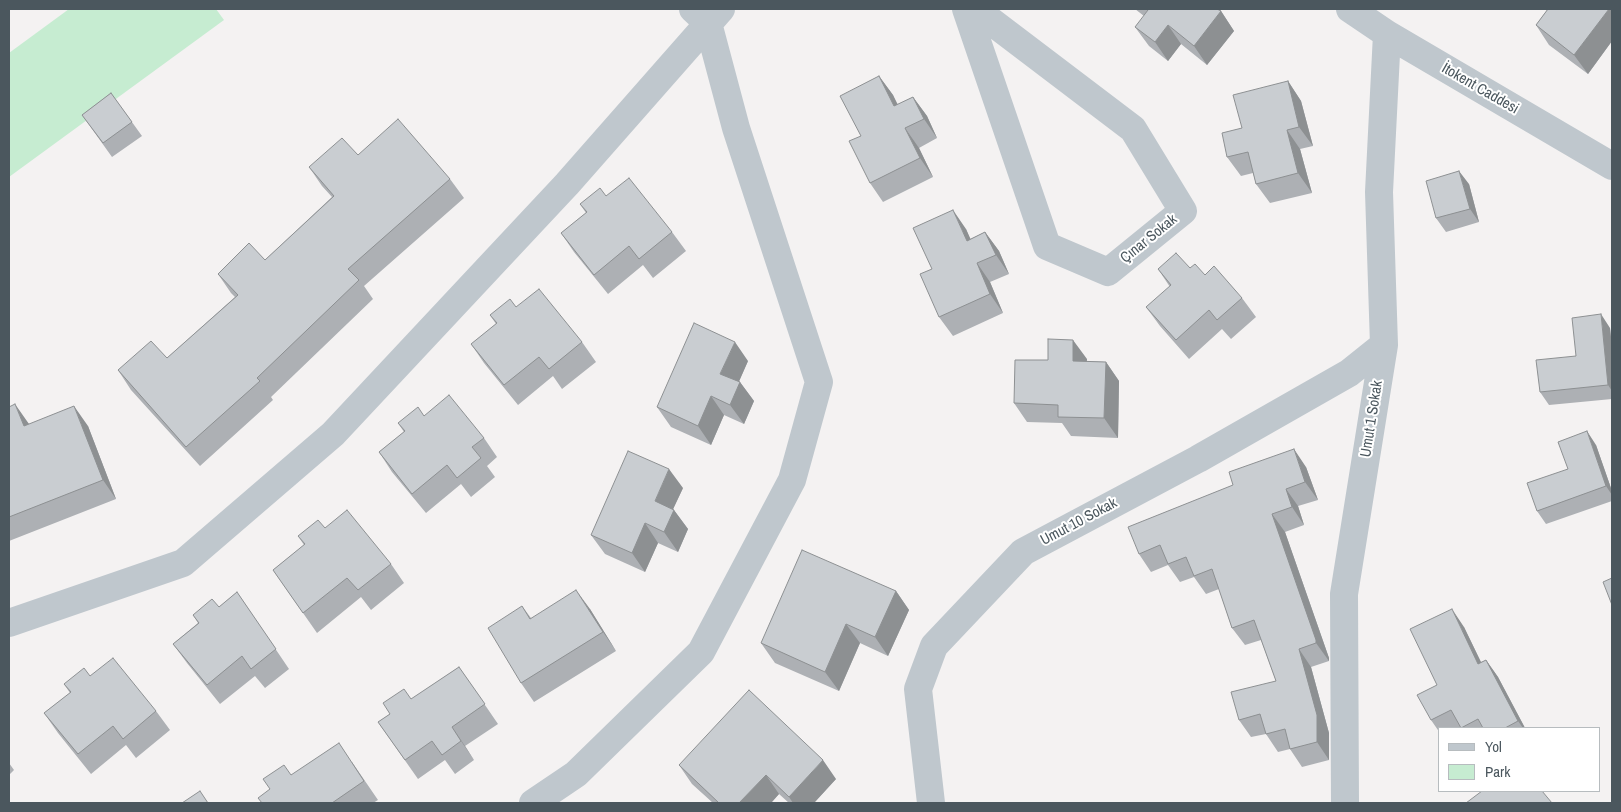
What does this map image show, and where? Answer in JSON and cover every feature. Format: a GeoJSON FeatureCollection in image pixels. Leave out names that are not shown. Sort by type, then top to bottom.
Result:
{"type":"FeatureCollection","features":[{"type":"Feature","properties":{"kind":"street","name":"Çınar Sokak"},"geometry":{"type":"LineString","coordinates":[[966,9],[1047,246],[1108,272],[1183,212],[1133,129],[975,9]]}},
{"type":"Feature","properties":{"kind":"street","name":"İtokent Caddesi"},"geometry":{"type":"LineString","coordinates":[[1350,9],[1387,34],[1612,166]]}},
{"type":"Feature","properties":{"kind":"street"},"geometry":{"type":"LineString","coordinates":[[9,623],[183,563],[334,434],[567,184],[707,14]]}},
{"type":"Feature","properties":{"kind":"street"},"geometry":{"type":"LineString","coordinates":[[533,803],[576,774],[702,652],[792,480],[819,382],[736,128],[707,14]]}},
{"type":"Feature","properties":{"kind":"street","name":"Umut 1 Sokak"},"geometry":{"type":"LineString","coordinates":[[1345,803],[1344,594],[1384,346],[1379,192],[1387,34]]}},
{"type":"Feature","properties":{"kind":"street","name":"Umut 10 Sokak"},"geometry":{"type":"LineString","coordinates":[[931,803],[918,689],[934,646],[1023,552],[1198,459],[1349,373],[1384,346]]}},
{"type":"Feature","properties":{"kind":"green space"},"geometry":{"type":"Polygon","coordinates":[[[69,9],[216,9],[224,20],[9,177],[9,53],[69,9]]]}},
{"type":"Feature","properties":{"kind":"building"},"geometry":{"type":"Polygon","coordinates":[[[1146,9],[1217,9],[1221,11],[1194,46],[1168,25],[1155,42],[1135,27],[1148,10],[1146,9]]]}},
{"type":"Feature","properties":{"kind":"building"},"geometry":{"type":"Polygon","coordinates":[[[1548,9],[1609,9],[1574,55],[1536,25],[1548,9]]]}},
{"type":"Feature","properties":{"kind":"building"},"geometry":{"type":"Polygon","coordinates":[[[879,76],[894,106],[913,97],[924,119],[905,128],[920,158],[870,183],[849,141],[861,136],[840,96],[879,76]]]}},
{"type":"Feature","properties":{"kind":"building"},"geometry":{"type":"Polygon","coordinates":[[[1288,81],[1299,127],[1287,130],[1298,173],[1256,184],[1248,152],[1227,157],[1222,133],[1242,128],[1233,95],[1288,81]]]}},
{"type":"Feature","properties":{"kind":"building"},"geometry":{"type":"Polygon","coordinates":[[[111,93],[132,122],[103,143],[82,115],[111,93]]]}},
{"type":"Feature","properties":{"kind":"building"},"geometry":{"type":"Polygon","coordinates":[[[398,119],[450,179],[348,269],[359,280],[257,378],[260,381],[186,447],[118,370],[151,341],[167,358],[238,295],[218,274],[249,243],[265,260],[334,196],[309,167],[342,138],[358,155],[398,119]]]}},
{"type":"Feature","properties":{"kind":"building"},"geometry":{"type":"Polygon","coordinates":[[[1459,171],[1470,209],[1436,218],[1426,181],[1459,171]]]}},
{"type":"Feature","properties":{"kind":"building"},"geometry":{"type":"Polygon","coordinates":[[[629,178],[672,232],[639,259],[629,246],[594,275],[561,233],[587,212],[580,204],[600,188],[606,196],[629,178]]]}},
{"type":"Feature","properties":{"kind":"building"},"geometry":{"type":"Polygon","coordinates":[[[953,210],[967,241],[985,232],[996,255],[977,263],[990,294],[939,317],[920,274],[932,269],[913,228],[953,210]]]}},
{"type":"Feature","properties":{"kind":"building"},"geometry":{"type":"Polygon","coordinates":[[[1176,253],[1190,268],[1195,264],[1205,275],[1214,266],[1242,298],[1217,320],[1209,310],[1176,340],[1146,307],[1171,285],[1158,269],[1176,253]]]}},
{"type":"Feature","properties":{"kind":"building"},"geometry":{"type":"Polygon","coordinates":[[[539,289],[582,342],[549,369],[539,357],[504,385],[471,344],[497,323],[490,315],[510,299],[516,307],[539,289]]]}},
{"type":"Feature","properties":{"kind":"building"},"geometry":{"type":"Polygon","coordinates":[[[1601,314],[1608,385],[1540,392],[1536,360],[1576,356],[1572,318],[1601,314]]]}},
{"type":"Feature","properties":{"kind":"building"},"geometry":{"type":"Polygon","coordinates":[[[694,323],[735,342],[720,374],[740,382],[730,405],[711,396],[698,426],[657,407],[694,323]]]}},
{"type":"Feature","properties":{"kind":"building"},"geometry":{"type":"Polygon","coordinates":[[[1048,339],[1073,340],[1073,361],[1106,362],[1104,418],[1058,417],[1058,405],[1014,403],[1015,360],[1048,360],[1048,339]]]}},
{"type":"Feature","properties":{"kind":"building"},"geometry":{"type":"Polygon","coordinates":[[[449,395],[484,438],[472,447],[481,458],[457,478],[447,465],[412,494],[379,452],[405,431],[398,423],[418,407],[424,416],[449,395]]]}},
{"type":"Feature","properties":{"kind":"building"},"geometry":{"type":"Polygon","coordinates":[[[15,404],[24,426],[74,406],[103,480],[9,517],[9,407],[15,404]]]}},
{"type":"Feature","properties":{"kind":"building"},"geometry":{"type":"Polygon","coordinates":[[[1587,431],[1606,486],[1537,511],[1527,483],[1568,469],[1558,442],[1587,431]]]}},
{"type":"Feature","properties":{"kind":"building"},"geometry":{"type":"Polygon","coordinates":[[[1294,449],[1305,482],[1286,489],[1292,507],[1272,514],[1316,640],[1316,643],[1299,649],[1317,715],[1317,742],[1290,749],[1285,729],[1266,734],[1260,714],[1239,720],[1231,692],[1276,681],[1254,620],[1232,628],[1212,569],[1194,576],[1186,557],[1168,564],[1160,545],[1139,554],[1128,527],[1233,485],[1229,472],[1294,449]]]}},
{"type":"Feature","properties":{"kind":"building"},"geometry":{"type":"Polygon","coordinates":[[[628,451],[669,469],[655,501],[674,510],[664,532],[645,523],[632,553],[591,535],[628,451]]]}},
{"type":"Feature","properties":{"kind":"building"},"geometry":{"type":"Polygon","coordinates":[[[347,510],[391,564],[358,590],[347,578],[303,613],[273,570],[305,544],[298,536],[318,520],[325,528],[347,510]]]}},
{"type":"Feature","properties":{"kind":"building"},"geometry":{"type":"Polygon","coordinates":[[[802,550],[896,591],[875,637],[846,624],[825,672],[761,643],[802,550]]]}},
{"type":"Feature","properties":{"kind":"building"},"geometry":{"type":"Polygon","coordinates":[[[1612,578],[1612,605],[1603,582],[1612,578]]]}},
{"type":"Feature","properties":{"kind":"building"},"geometry":{"type":"Polygon","coordinates":[[[576,590],[603,632],[521,683],[488,628],[522,606],[530,619],[576,590]]]}},
{"type":"Feature","properties":{"kind":"building"},"geometry":{"type":"Polygon","coordinates":[[[237,592],[276,649],[251,669],[242,656],[207,685],[173,644],[199,623],[193,615],[212,599],[219,607],[237,592]]]}},
{"type":"Feature","properties":{"kind":"building"},"geometry":{"type":"Polygon","coordinates":[[[1452,609],[1478,664],[1486,660],[1518,721],[1507,727],[1482,727],[1478,719],[1460,727],[1451,710],[1431,720],[1417,695],[1437,685],[1410,629],[1452,609]]]}},
{"type":"Feature","properties":{"kind":"building"},"geometry":{"type":"Polygon","coordinates":[[[113,658],[156,711],[123,739],[113,726],[78,754],[44,713],[71,692],[64,684],[84,668],[90,676],[113,658]]]}},
{"type":"Feature","properties":{"kind":"building"},"geometry":{"type":"Polygon","coordinates":[[[459,667],[485,704],[452,727],[461,741],[442,755],[432,741],[405,760],[378,722],[390,714],[383,703],[404,689],[411,699],[459,667]]]}},
{"type":"Feature","properties":{"kind":"building"},"geometry":{"type":"Polygon","coordinates":[[[749,690],[823,760],[789,797],[766,775],[739,803],[719,803],[679,765],[749,690]]]}},
{"type":"Feature","properties":{"kind":"building"},"geometry":{"type":"Polygon","coordinates":[[[339,743],[364,781],[332,803],[262,803],[258,798],[270,789],[263,779],[284,765],[291,775],[339,743]]]}},
{"type":"Feature","properties":{"kind":"building"},"geometry":{"type":"Polygon","coordinates":[[[200,791],[208,803],[182,803],[200,791]]]}},
{"type":"Feature","properties":{"kind":"building"},"geometry":{"type":"Polygon","coordinates":[[[1481,792],[1543,792],[1552,803],[1466,803],[1481,792]]]}}]}
